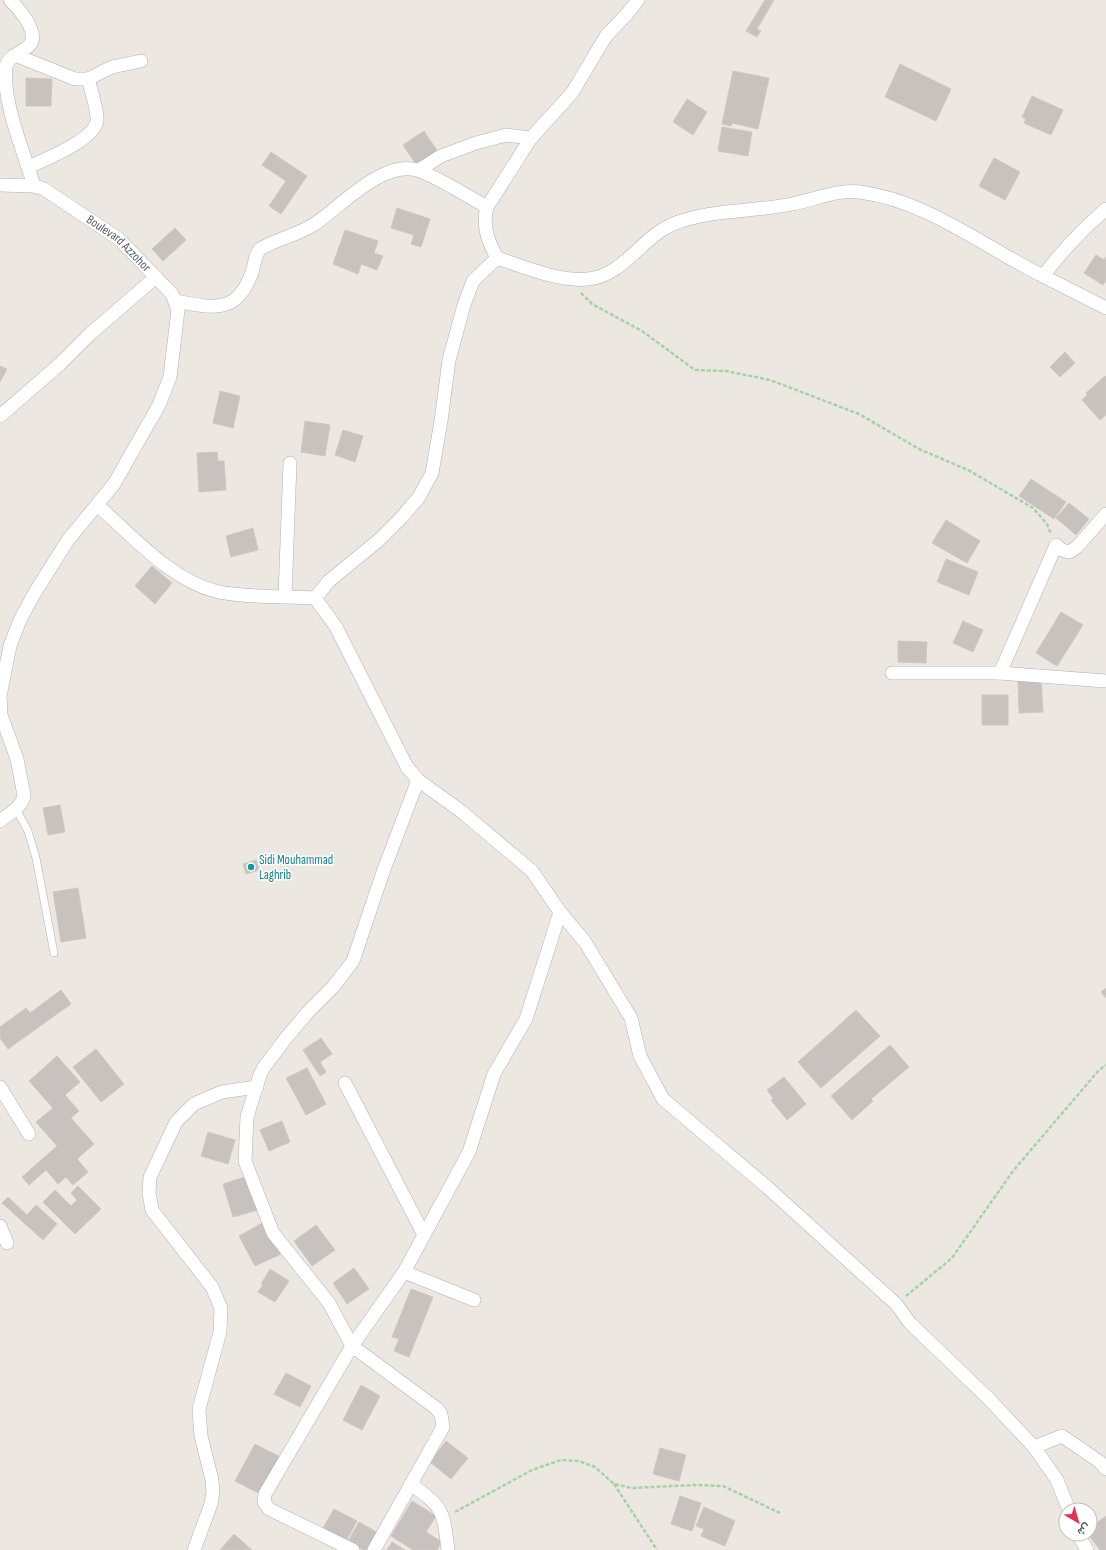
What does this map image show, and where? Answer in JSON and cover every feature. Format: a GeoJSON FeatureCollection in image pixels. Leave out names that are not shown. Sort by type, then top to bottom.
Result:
{"type":"FeatureCollection","features":[{"type":"Feature","properties":{"kind":"street"},"geometry":{"type":"LineString","coordinates":[[10,0],[22,14],[32,33],[32,40],[28,47],[15,55],[7,64],[5,84],[34,186]]}},
{"type":"Feature","properties":{"kind":"street"},"geometry":{"type":"LineString","coordinates":[[638,0],[606,36],[565,102],[531,138],[487,207],[484,226],[497,258],[552,275],[568,278],[588,279],[609,272],[632,256],[647,240],[673,224],[709,214],[791,204],[844,192],[882,196],[944,220],[1044,276],[1106,308]]}},
{"type":"Feature","properties":{"kind":"street"},"geometry":{"type":"LineString","coordinates":[[15,55],[76,79],[88,78],[112,67],[141,61]]}},
{"type":"Feature","properties":{"kind":"street"},"geometry":{"type":"LineString","coordinates":[[28,167],[76,143],[94,130],[97,120],[88,78]]}},
{"type":"Feature","properties":{"kind":"street"},"geometry":{"type":"LineString","coordinates":[[418,170],[441,156],[476,143],[506,135],[531,138]]}},
{"type":"Feature","properties":{"kind":"street"},"geometry":{"type":"LineString","coordinates":[[0,821],[16,809],[24,795],[17,758],[1,715],[0,696],[10,646],[20,620],[34,594],[68,540],[114,484],[159,405],[170,377],[178,310],[175,301],[216,307],[228,304],[246,286],[260,249],[313,225],[377,177],[390,171],[404,169],[418,170],[487,207]]}},
{"type":"Feature","properties":{"kind":"street","name":"Boulevard Azzohor"},"geometry":{"type":"LineString","coordinates":[[0,185],[34,186],[51,193],[119,239],[172,294],[175,301]]}},
{"type":"Feature","properties":{"kind":"street"},"geometry":{"type":"LineString","coordinates":[[1044,276],[1055,260],[1106,208]]}},
{"type":"Feature","properties":{"kind":"street"},"geometry":{"type":"LineString","coordinates":[[315,598],[329,581],[379,540],[402,517],[419,497],[432,474],[449,360],[464,305],[473,281],[497,258]]}},
{"type":"Feature","properties":{"kind":"street"},"geometry":{"type":"LineString","coordinates":[[0,416],[60,364],[90,334],[156,277]]}},
{"type":"Feature","properties":{"kind":"street"},"geometry":{"type":"LineString","coordinates":[[285,596],[290,463]]}},
{"type":"Feature","properties":{"kind":"street"},"geometry":{"type":"LineString","coordinates":[[97,505],[168,568],[184,578],[215,591],[315,598]]}},
{"type":"Feature","properties":{"kind":"street"},"geometry":{"type":"LineString","coordinates":[[1000,673],[1056,545],[1062,550],[1069,552],[1078,548],[1106,514]]}},
{"type":"Feature","properties":{"kind":"street"},"geometry":{"type":"LineString","coordinates":[[315,598],[336,627],[407,767],[418,780],[462,812],[532,871],[560,912],[585,942],[631,1018],[640,1056],[663,1098],[767,1187],[896,1304],[910,1323],[988,1398],[1034,1447],[1058,1480],[1066,1502]]}},
{"type":"Feature","properties":{"kind":"street"},"geometry":{"type":"LineString","coordinates":[[892,673],[1000,673],[1106,681]]}},
{"type":"Feature","properties":{"kind":"street"},"geometry":{"type":"LineString","coordinates":[[374,1550],[443,1427],[441,1414],[436,1408],[352,1346],[329,1303],[273,1233],[245,1161],[247,1117],[264,1067],[286,1038],[308,1012],[333,987],[353,961],[383,872],[418,780]]}},
{"type":"Feature","properties":{"kind":"street"},"geometry":{"type":"LineString","coordinates":[[353,1550],[269,1509],[265,1505],[265,1494],[352,1346],[404,1272],[470,1152],[494,1074],[526,1019],[560,912]]}},
{"type":"Feature","properties":{"kind":"street"},"geometry":{"type":"LineString","coordinates":[[345,1083],[424,1235]]}},
{"type":"Feature","properties":{"kind":"street"},"geometry":{"type":"LineString","coordinates":[[0,1087],[29,1134]]}},
{"type":"Feature","properties":{"kind":"street"},"geometry":{"type":"LineString","coordinates":[[194,1550],[211,1504],[213,1492],[212,1480],[201,1436],[199,1408],[220,1332],[221,1308],[212,1287],[152,1210],[149,1193],[150,1177],[176,1122],[194,1104],[222,1092],[257,1087]]}},
{"type":"Feature","properties":{"kind":"street"},"geometry":{"type":"LineString","coordinates":[[0,1226],[7,1243]]}},
{"type":"Feature","properties":{"kind":"street"},"geometry":{"type":"LineString","coordinates":[[404,1272],[474,1300]]}},
{"type":"Feature","properties":{"kind":"street"},"geometry":{"type":"LineString","coordinates":[[1034,1447],[1062,1436],[1104,1463]]}},
{"type":"Feature","properties":{"kind":"street"},"geometry":{"type":"LineString","coordinates":[[410,1484],[435,1502],[441,1510],[444,1518],[448,1550]]}},
{"type":"Feature","properties":{"kind":"lane"},"geometry":{"type":"LineString","coordinates":[[16,809],[28,831],[36,858],[54,953]]}},
{"type":"Feature","properties":{"kind":"path"},"geometry":{"type":"LineString","coordinates":[[568,278],[592,304],[642,331],[692,368],[700,371],[726,371],[770,380],[858,414],[920,449],[970,471],[1033,508],[1047,524],[1056,545]]}},
{"type":"Feature","properties":{"kind":"path"},"geometry":{"type":"LineString","coordinates":[[896,1304],[952,1258],[1013,1171],[1099,1070],[1106,1065]]}},
{"type":"Feature","properties":{"kind":"path"},"geometry":{"type":"LineString","coordinates":[[444,1518],[532,1470],[561,1460],[579,1461],[595,1467],[614,1484],[656,1550]]}},
{"type":"Feature","properties":{"kind":"path"},"geometry":{"type":"LineString","coordinates":[[614,1484],[631,1488],[695,1485],[723,1486],[780,1513]]}},
{"type":"Feature","properties":{"kind":"building"},"geometry":{"type":"Polygon","coordinates":[[[765,0],[774,0],[757,29],[761,31],[757,37],[746,31],[765,0]]]}},
{"type":"Feature","properties":{"kind":"building"},"geometry":{"type":"Polygon","coordinates":[[[900,64],[951,89],[936,121],[885,97],[900,64]]]}},
{"type":"Feature","properties":{"kind":"building"},"geometry":{"type":"Polygon","coordinates":[[[733,71],[769,78],[758,129],[732,123],[731,126],[722,124],[733,71]]]}},
{"type":"Feature","properties":{"kind":"building"},"geometry":{"type":"Polygon","coordinates":[[[26,78],[52,79],[51,106],[26,106],[26,78]]]}},
{"type":"Feature","properties":{"kind":"building"},"geometry":{"type":"Polygon","coordinates":[[[1032,96],[1063,110],[1051,135],[1024,123],[1026,119],[1022,117],[1032,96]]]}},
{"type":"Feature","properties":{"kind":"building"},"geometry":{"type":"Polygon","coordinates":[[[687,99],[707,112],[693,135],[673,122],[687,99]]]}},
{"type":"Feature","properties":{"kind":"building"},"geometry":{"type":"Polygon","coordinates":[[[722,127],[752,132],[748,156],[718,151],[722,127]]]}},
{"type":"Feature","properties":{"kind":"building"},"geometry":{"type":"Polygon","coordinates":[[[424,131],[438,152],[417,166],[403,145],[424,131]]]}},
{"type":"Feature","properties":{"kind":"building"},"geometry":{"type":"Polygon","coordinates":[[[271,152],[307,176],[281,214],[269,206],[286,181],[262,165],[271,152]]]}},
{"type":"Feature","properties":{"kind":"building"},"geometry":{"type":"Polygon","coordinates":[[[994,158],[1020,172],[1005,200],[979,186],[994,158]]]}},
{"type":"Feature","properties":{"kind":"building"},"geometry":{"type":"Polygon","coordinates":[[[397,208],[430,219],[421,247],[411,244],[414,235],[391,228],[397,208]]]}},
{"type":"Feature","properties":{"kind":"building"},"geometry":{"type":"Polygon","coordinates":[[[175,228],[186,240],[163,261],[152,249],[175,228]]]}},
{"type":"Feature","properties":{"kind":"building"},"geometry":{"type":"Polygon","coordinates":[[[345,230],[378,241],[374,253],[383,256],[377,270],[361,264],[358,274],[333,264],[345,230]]]}},
{"type":"Feature","properties":{"kind":"building"},"geometry":{"type":"Polygon","coordinates":[[[1096,255],[1104,260],[1106,257],[1106,281],[1103,285],[1084,273],[1096,255]]]}},
{"type":"Feature","properties":{"kind":"building"},"geometry":{"type":"Polygon","coordinates":[[[1065,352],[1075,363],[1060,377],[1050,367],[1065,352]]]}},
{"type":"Feature","properties":{"kind":"building"},"geometry":{"type":"Polygon","coordinates":[[[0,366],[7,369],[0,382],[0,366]]]}},
{"type":"Feature","properties":{"kind":"building"},"geometry":{"type":"Polygon","coordinates":[[[1105,376],[1106,415],[1100,420],[1082,400],[1087,395],[1086,393],[1105,376]]]}},
{"type":"Feature","properties":{"kind":"building"},"geometry":{"type":"Polygon","coordinates":[[[220,391],[240,396],[233,428],[213,423],[220,391]]]}},
{"type":"Feature","properties":{"kind":"building"},"geometry":{"type":"Polygon","coordinates":[[[305,421],[330,425],[325,456],[301,452],[305,421]]]}},
{"type":"Feature","properties":{"kind":"building"},"geometry":{"type":"Polygon","coordinates":[[[343,430],[363,436],[355,462],[335,455],[343,430]]]}},
{"type":"Feature","properties":{"kind":"building"},"geometry":{"type":"Polygon","coordinates":[[[217,452],[218,461],[224,461],[226,490],[199,492],[197,453],[217,452]]]}},
{"type":"Feature","properties":{"kind":"building"},"geometry":{"type":"Polygon","coordinates":[[[1031,479],[1066,502],[1054,519],[1019,496],[1031,479]]]}},
{"type":"Feature","properties":{"kind":"building"},"geometry":{"type":"Polygon","coordinates":[[[1069,503],[1089,519],[1076,535],[1056,518],[1069,503]]]}},
{"type":"Feature","properties":{"kind":"building"},"geometry":{"type":"Polygon","coordinates":[[[946,520],[980,541],[967,563],[932,543],[946,520]]]}},
{"type":"Feature","properties":{"kind":"building"},"geometry":{"type":"Polygon","coordinates":[[[253,528],[258,550],[231,557],[226,536],[253,528]]]}},
{"type":"Feature","properties":{"kind":"building"},"geometry":{"type":"Polygon","coordinates":[[[946,559],[978,572],[969,595],[937,582],[946,559]]]}},
{"type":"Feature","properties":{"kind":"building"},"geometry":{"type":"Polygon","coordinates":[[[152,566],[172,583],[155,604],[135,586],[152,566]]]}},
{"type":"Feature","properties":{"kind":"building"},"geometry":{"type":"Polygon","coordinates":[[[1061,612],[1083,625],[1057,666],[1036,653],[1061,612]]]}},
{"type":"Feature","properties":{"kind":"building"},"geometry":{"type":"Polygon","coordinates":[[[963,621],[983,630],[973,652],[953,643],[963,621]]]}},
{"type":"Feature","properties":{"kind":"building"},"geometry":{"type":"Polygon","coordinates":[[[898,641],[927,642],[926,663],[898,662],[898,641]]]}},
{"type":"Feature","properties":{"kind":"building"},"geometry":{"type":"Polygon","coordinates":[[[1041,679],[1043,712],[1019,713],[1018,681],[1041,679]]]}},
{"type":"Feature","properties":{"kind":"building"},"geometry":{"type":"Polygon","coordinates":[[[982,695],[1008,695],[1008,725],[982,725],[982,695]]]}},
{"type":"Feature","properties":{"kind":"building"},"geometry":{"type":"Polygon","coordinates":[[[60,805],[65,832],[48,835],[43,808],[60,805]]]}},
{"type":"Feature","properties":{"kind":"building","name":"Sidi Mouhammad Laghrib"},"geometry":{"type":"Polygon","coordinates":[[[256,860],[259,870],[246,874],[243,864],[256,860]]]}},
{"type":"Feature","properties":{"kind":"building"},"geometry":{"type":"Polygon","coordinates":[[[78,888],[86,938],[61,942],[53,892],[78,888]]]}},
{"type":"Feature","properties":{"kind":"building"},"geometry":{"type":"Polygon","coordinates":[[[1106,988],[1106,998],[1101,992],[1106,988]]]}},
{"type":"Feature","properties":{"kind":"building"},"geometry":{"type":"Polygon","coordinates":[[[61,990],[71,1004],[8,1049],[0,1038],[0,1027],[26,1008],[30,1013],[61,990]]]}},
{"type":"Feature","properties":{"kind":"building"},"geometry":{"type":"Polygon","coordinates":[[[856,1010],[880,1036],[821,1088],[798,1062],[856,1010]]]}},
{"type":"Feature","properties":{"kind":"building"},"geometry":{"type":"Polygon","coordinates":[[[321,1038],[332,1054],[320,1062],[326,1072],[320,1076],[303,1050],[321,1038]]]}},
{"type":"Feature","properties":{"kind":"building"},"geometry":{"type":"Polygon","coordinates":[[[890,1045],[909,1067],[871,1099],[873,1101],[852,1120],[831,1096],[890,1045]]]}},
{"type":"Feature","properties":{"kind":"building"},"geometry":{"type":"Polygon","coordinates":[[[96,1049],[124,1084],[101,1102],[73,1067],[96,1049]]]}},
{"type":"Feature","properties":{"kind":"building"},"geometry":{"type":"Polygon","coordinates":[[[57,1056],[80,1082],[65,1095],[79,1111],[71,1118],[94,1144],[77,1159],[88,1172],[73,1185],[66,1177],[58,1184],[46,1170],[29,1185],[22,1177],[57,1146],[36,1122],[53,1108],[29,1081],[57,1056]]]}},
{"type":"Feature","properties":{"kind":"building"},"geometry":{"type":"Polygon","coordinates":[[[307,1068],[326,1104],[306,1115],[286,1078],[307,1068]]]}},
{"type":"Feature","properties":{"kind":"building"},"geometry":{"type":"Polygon","coordinates":[[[784,1077],[806,1104],[787,1120],[771,1100],[773,1098],[767,1090],[784,1077]]]}},
{"type":"Feature","properties":{"kind":"building"},"geometry":{"type":"Polygon","coordinates":[[[282,1121],[290,1142],[269,1151],[260,1130],[282,1121]]]}},
{"type":"Feature","properties":{"kind":"building"},"geometry":{"type":"Polygon","coordinates":[[[208,1132],[235,1140],[228,1164],[201,1156],[208,1132]]]}},
{"type":"Feature","properties":{"kind":"building"},"geometry":{"type":"Polygon","coordinates":[[[248,1176],[258,1210],[233,1217],[223,1184],[248,1176]]]}},
{"type":"Feature","properties":{"kind":"building"},"geometry":{"type":"Polygon","coordinates":[[[78,1186],[101,1209],[75,1234],[43,1202],[55,1190],[71,1206],[77,1200],[71,1193],[78,1186]]]}},
{"type":"Feature","properties":{"kind":"building"},"geometry":{"type":"Polygon","coordinates":[[[8,1197],[27,1215],[36,1205],[57,1224],[43,1240],[2,1203],[8,1197]]]}},
{"type":"Feature","properties":{"kind":"building"},"geometry":{"type":"Polygon","coordinates":[[[264,1222],[281,1254],[255,1266],[239,1236],[264,1222]]]}},
{"type":"Feature","properties":{"kind":"building"},"geometry":{"type":"Polygon","coordinates":[[[316,1225],[335,1250],[312,1266],[294,1241],[316,1225]]]}},
{"type":"Feature","properties":{"kind":"building"},"geometry":{"type":"Polygon","coordinates":[[[354,1268],[369,1289],[347,1304],[333,1283],[354,1268]]]}},
{"type":"Feature","properties":{"kind":"building"},"geometry":{"type":"Polygon","coordinates":[[[270,1269],[289,1281],[275,1302],[258,1292],[270,1269]]]}},
{"type":"Feature","properties":{"kind":"building"},"geometry":{"type":"Polygon","coordinates":[[[411,1289],[433,1297],[409,1357],[394,1351],[399,1339],[392,1337],[411,1289]]]}},
{"type":"Feature","properties":{"kind":"building"},"geometry":{"type":"Polygon","coordinates":[[[286,1373],[311,1386],[300,1407],[274,1394],[286,1373]]]}},
{"type":"Feature","properties":{"kind":"building"},"geometry":{"type":"Polygon","coordinates":[[[361,1385],[380,1396],[362,1430],[343,1420],[361,1385]]]}},
{"type":"Feature","properties":{"kind":"building"},"geometry":{"type":"Polygon","coordinates":[[[446,1441],[468,1458],[451,1479],[430,1462],[446,1441]]]}},
{"type":"Feature","properties":{"kind":"building"},"geometry":{"type":"Polygon","coordinates":[[[255,1444],[282,1458],[262,1495],[235,1481],[255,1444]]]}},
{"type":"Feature","properties":{"kind":"building"},"geometry":{"type":"Polygon","coordinates":[[[660,1448],[686,1455],[679,1481],[653,1474],[660,1448]]]}},
{"type":"Feature","properties":{"kind":"building"},"geometry":{"type":"Polygon","coordinates":[[[680,1496],[701,1503],[692,1531],[671,1524],[680,1496]]]}},
{"type":"Feature","properties":{"kind":"building"},"geometry":{"type":"Polygon","coordinates":[[[412,1501],[436,1516],[426,1532],[442,1542],[437,1550],[413,1550],[391,1536],[412,1501]]]}},
{"type":"Feature","properties":{"kind":"building"},"geometry":{"type":"Polygon","coordinates":[[[704,1507],[735,1521],[725,1546],[701,1536],[704,1529],[696,1526],[704,1507]]]}},
{"type":"Feature","properties":{"kind":"building"},"geometry":{"type":"Polygon","coordinates":[[[334,1509],[357,1521],[346,1541],[323,1528],[334,1509]]]}},
{"type":"Feature","properties":{"kind":"building"},"geometry":{"type":"Polygon","coordinates":[[[1106,1516],[1106,1550],[1100,1550],[1094,1542],[1098,1542],[1098,1522],[1106,1516]]]}},
{"type":"Feature","properties":{"kind":"building"},"geometry":{"type":"Polygon","coordinates":[[[359,1522],[380,1534],[371,1550],[363,1550],[348,1541],[359,1522]]]}},
{"type":"Feature","properties":{"kind":"building"},"geometry":{"type":"Polygon","coordinates":[[[234,1534],[252,1550],[220,1550],[234,1534]]]}},
{"type":"Feature","properties":{"kind":"building"},"geometry":{"type":"Polygon","coordinates":[[[392,1542],[405,1550],[387,1550],[392,1542]]]}},
{"type":"Feature","properties":{"kind":"place","name":"Sidi Mouhammad Laghrib"},"geometry":{"type":"Point","coordinates":[251,867]}}]}
